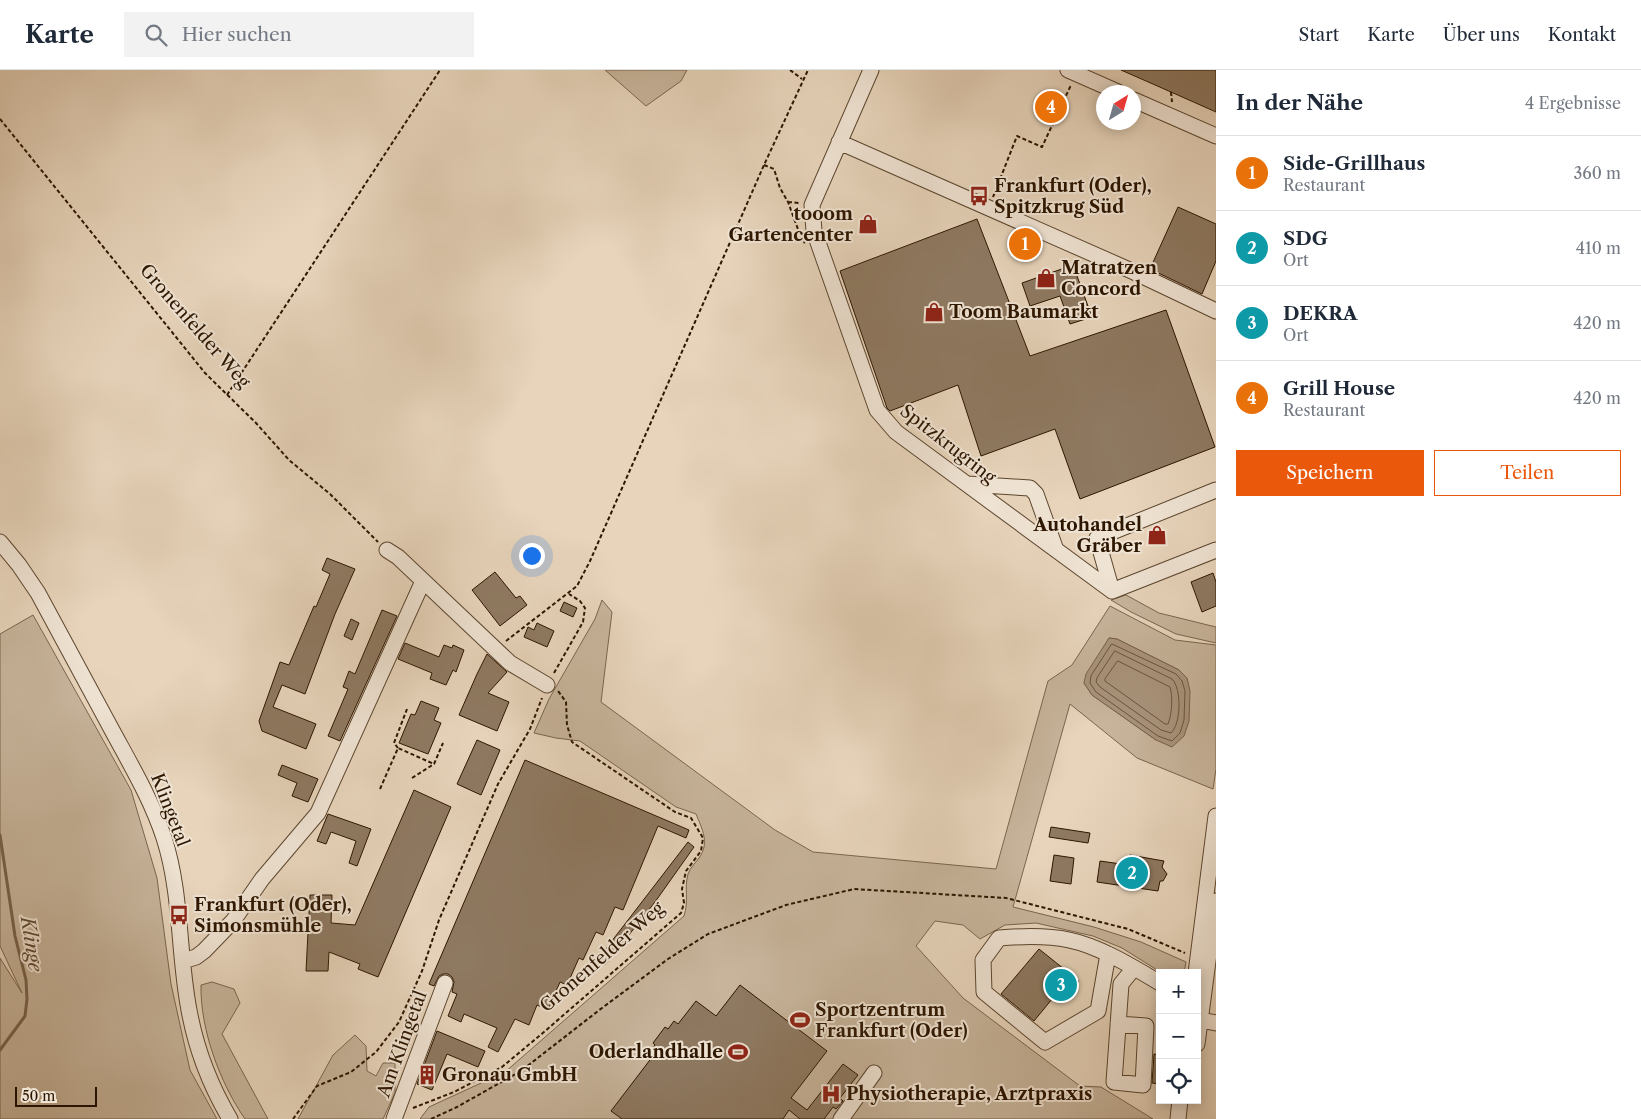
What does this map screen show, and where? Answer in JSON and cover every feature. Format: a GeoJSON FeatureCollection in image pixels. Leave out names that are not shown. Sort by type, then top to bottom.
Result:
{"type":"FeatureCollection","features":[{"type":"Feature","properties":{"kind":"street","name":"Spitzkrugring"},"geometry":{"type":"LineString","coordinates":[[871,70],[812,205],[814,231],[877,410],[896,432],[1112,591]]}},
{"type":"Feature","properties":{"kind":"street"},"geometry":{"type":"LineString","coordinates":[[1072,72],[1102,85]]}},
{"type":"Feature","properties":{"kind":"street"},"geometry":{"type":"LineString","coordinates":[[1141,103],[1216,136]]}},
{"type":"Feature","properties":{"kind":"street"},"geometry":{"type":"LineString","coordinates":[[839,142],[1134,272],[1216,311]]}},
{"type":"Feature","properties":{"kind":"street"},"geometry":{"type":"LineString","coordinates":[[966,484],[1030,488],[1036,494],[1056,550]]}},
{"type":"Feature","properties":{"kind":"street"},"geometry":{"type":"LineString","coordinates":[[1216,490],[1097,538],[1112,591],[1216,550]]}},
{"type":"Feature","properties":{"kind":"street","name":"Klingetal"},"geometry":{"type":"LineString","coordinates":[[0,542],[20,565],[38,592],[148,797],[164,838],[174,880],[180,915],[188,1009],[196,1044],[216,1096],[230,1119]]}},
{"type":"Feature","properties":{"kind":"street"},"geometry":{"type":"LineString","coordinates":[[387,550],[398,557],[510,663],[547,685]]}},
{"type":"Feature","properties":{"kind":"street"},"geometry":{"type":"LineString","coordinates":[[183,961],[196,957],[204,951],[234,921],[262,879],[318,813],[423,580]]}},
{"type":"Feature","properties":{"kind":"street"},"geometry":{"type":"LineString","coordinates":[[1197,969],[1216,816]]}},
{"type":"Feature","properties":{"kind":"street"},"geometry":{"type":"LineString","coordinates":[[1201,1014],[1216,901]]}},
{"type":"Feature","properties":{"kind":"street"},"geometry":{"type":"LineString","coordinates":[[1108,954],[1098,1011],[1045,1042],[984,992],[983,960],[999,938],[1032,936],[1070,940],[1108,954],[1156,981]]}},
{"type":"Feature","properties":{"kind":"street"},"geometry":{"type":"LineString","coordinates":[[1118,1024],[1121,984],[1134,968]]}},
{"type":"Feature","properties":{"kind":"street","name":"Am Klingetal"},"geometry":{"type":"LineString","coordinates":[[395,1117],[445,983]]}},
{"type":"Feature","properties":{"kind":"street"},"geometry":{"type":"LineString","coordinates":[[1201,1020],[1216,1023]]}},
{"type":"Feature","properties":{"kind":"street"},"geometry":{"type":"LineString","coordinates":[[841,1119],[874,1074]]}},
{"type":"Feature","properties":{"kind":"street"},"geometry":{"type":"LineString","coordinates":[[1178,1119],[1180,1104]]}},
{"type":"Feature","properties":{"kind":"street"},"geometry":{"type":"LineString","coordinates":[[1188,1119],[1190,1104]]}},
{"type":"Feature","properties":{"kind":"path"},"geometry":{"type":"LineString","coordinates":[[227,395],[440,70]]}},
{"type":"Feature","properties":{"kind":"path"},"geometry":{"type":"LineString","coordinates":[[790,70],[803,80]]}},
{"type":"Feature","properties":{"kind":"path"},"geometry":{"type":"LineString","coordinates":[[496,649],[577,586],[590,561],[764,165],[808,70]]}},
{"type":"Feature","properties":{"kind":"path"},"geometry":{"type":"LineString","coordinates":[[988,208],[1017,136],[1042,147],[1072,72]]}},
{"type":"Feature","properties":{"kind":"path","name":"Gronenfelder Weg"},"geometry":{"type":"LineString","coordinates":[[0,120],[205,373],[256,423],[289,460],[330,494],[387,550]]}},
{"type":"Feature","properties":{"kind":"path"},"geometry":{"type":"LineString","coordinates":[[764,165],[774,169],[803,243],[817,240]]}},
{"type":"Feature","properties":{"kind":"path"},"geometry":{"type":"LineString","coordinates":[[293,1119],[317,1086],[351,1072],[376,1052],[399,1022],[422,972],[439,920],[498,784],[530,728],[547,685],[583,622],[585,608],[568,593]]}},
{"type":"Feature","properties":{"kind":"path","name":"Gronenfelder Weg"},"geometry":{"type":"LineString","coordinates":[[395,1117],[454,1092],[502,1067],[681,913],[684,903],[682,889],[686,871],[701,851],[703,838],[699,831],[691,818],[675,812],[572,742],[567,725],[566,702],[560,692],[547,685]]}},
{"type":"Feature","properties":{"kind":"path"},"geometry":{"type":"LineString","coordinates":[[408,709],[394,744],[398,748],[434,764]]}},
{"type":"Feature","properties":{"kind":"path"},"geometry":{"type":"LineString","coordinates":[[412,778],[434,764],[443,743]]}},
{"type":"Feature","properties":{"kind":"path"},"geometry":{"type":"LineString","coordinates":[[380,789],[398,748]]}},
{"type":"Feature","properties":{"kind":"path"},"geometry":{"type":"LineString","coordinates":[[431,1119],[457,1107],[521,1071],[645,976],[708,934],[786,905],[854,889],[1006,898],[1128,929],[1198,958]]}},
{"type":"Feature","properties":{"kind":"shaded area"},"geometry":{"type":"Polygon","coordinates":[[[605,70],[687,70],[681,81],[646,106],[605,70]]]}},
{"type":"Feature","properties":{"kind":"shaded area"},"geometry":{"type":"Polygon","coordinates":[[[1126,595],[1159,613],[1216,627],[1216,643],[1176,634],[1111,600],[1126,595]]]}},
{"type":"Feature","properties":{"kind":"shaded area"},"geometry":{"type":"Polygon","coordinates":[[[602,600],[612,612],[601,702],[775,830],[813,852],[996,869],[1048,681],[1072,665],[1110,606],[1175,640],[1216,645],[1216,769],[1213,789],[1137,758],[1070,704],[1013,907],[1094,927],[1141,942],[1186,962],[1185,969],[1156,969],[1122,948],[1093,936],[1036,923],[1005,925],[980,939],[963,925],[935,921],[916,946],[963,998],[1080,1086],[1101,1087],[1153,1119],[420,1119],[429,1107],[505,1072],[684,916],[688,874],[704,847],[704,836],[696,814],[676,807],[580,741],[534,733],[549,699],[595,619],[602,600]],[[1109,638],[1084,683],[1092,695],[1156,740],[1179,670],[1117,639],[1109,638]]]}},
{"type":"Feature","properties":{"kind":"shaded area"},"geometry":{"type":"Polygon","coordinates":[[[33,615],[131,790],[157,878],[171,984],[190,1070],[217,1119],[0,1119],[0,958],[22,993],[0,946],[0,634],[33,615]]]}},
{"type":"Feature","properties":{"kind":"shaded area"},"geometry":{"type":"Polygon","coordinates":[[[212,982],[234,989],[240,1003],[222,1034],[268,1119],[245,1119],[227,1089],[213,1055],[204,1019],[201,985],[212,982]]]}},
{"type":"Feature","properties":{"kind":"shaded area"},"geometry":{"type":"Polygon","coordinates":[[[355,1035],[366,1046],[367,1071],[376,1076],[383,1063],[395,1063],[395,1093],[383,1119],[298,1119],[333,1055],[355,1035]]]}},
{"type":"Feature","properties":{"kind":"water"},"geometry":{"type":"Polygon","coordinates":[[[1109,638],[1117,639],[1179,670],[1187,678],[1190,691],[1189,721],[1184,736],[1172,747],[1156,740],[1092,695],[1084,683],[1086,674],[1109,638]]]}},
{"type":"Feature","properties":{"kind":"building"},"geometry":{"type":"Polygon","coordinates":[[[1121,70],[1216,70],[1216,112],[1171,92],[1121,70]]]}},
{"type":"Feature","properties":{"kind":"building"},"geometry":{"type":"Polygon","coordinates":[[[1178,207],[1216,224],[1216,261],[1202,294],[1150,269],[1178,207]]]}},
{"type":"Feature","properties":{"kind":"building"},"geometry":{"type":"Polygon","coordinates":[[[977,219],[1030,356],[1166,310],[1215,447],[1080,499],[1055,429],[981,456],[958,385],[890,411],[887,408],[840,271],[977,219]]]}},
{"type":"Feature","properties":{"kind":"building"},"geometry":{"type":"Polygon","coordinates":[[[1073,265],[1092,317],[1070,324],[1060,296],[1030,306],[1022,283],[1073,265]]]}},
{"type":"Feature","properties":{"kind":"building"},"geometry":{"type":"Polygon","coordinates":[[[327,558],[355,569],[335,614],[305,694],[282,685],[273,707],[316,724],[306,749],[262,731],[259,721],[280,662],[289,665],[330,574],[322,570],[327,558]]]}},
{"type":"Feature","properties":{"kind":"building"},"geometry":{"type":"Polygon","coordinates":[[[495,572],[516,598],[520,596],[527,605],[500,626],[472,590],[495,572]]]}},
{"type":"Feature","properties":{"kind":"building"},"geometry":{"type":"Polygon","coordinates":[[[1213,573],[1216,582],[1216,606],[1202,612],[1191,582],[1213,573]]]}},
{"type":"Feature","properties":{"kind":"building"},"geometry":{"type":"Polygon","coordinates":[[[564,602],[577,608],[573,617],[560,611],[564,602]]]}},
{"type":"Feature","properties":{"kind":"building"},"geometry":{"type":"Polygon","coordinates":[[[382,610],[397,616],[340,741],[328,736],[348,689],[343,687],[349,671],[355,674],[382,610]]]}},
{"type":"Feature","properties":{"kind":"building"},"geometry":{"type":"Polygon","coordinates":[[[351,619],[359,623],[352,640],[344,636],[351,619]]]}},
{"type":"Feature","properties":{"kind":"building"},"geometry":{"type":"Polygon","coordinates":[[[537,623],[554,631],[547,647],[524,637],[528,627],[534,630],[537,623]]]}},
{"type":"Feature","properties":{"kind":"building"},"geometry":{"type":"Polygon","coordinates":[[[405,643],[439,657],[444,645],[452,648],[453,645],[464,650],[456,672],[453,670],[446,685],[430,679],[432,673],[398,659],[405,643]]]}},
{"type":"Feature","properties":{"kind":"building"},"geometry":{"type":"Polygon","coordinates":[[[487,654],[507,672],[488,693],[509,702],[497,731],[459,715],[487,654]]]}},
{"type":"Feature","properties":{"kind":"building"},"geometry":{"type":"Polygon","coordinates":[[[421,701],[439,708],[434,720],[441,723],[428,754],[399,743],[411,714],[415,715],[421,701]]]}},
{"type":"Feature","properties":{"kind":"building"},"geometry":{"type":"Polygon","coordinates":[[[477,740],[500,750],[481,795],[457,784],[477,740]]]}},
{"type":"Feature","properties":{"kind":"building"},"geometry":{"type":"Polygon","coordinates":[[[525,760],[689,830],[686,838],[658,826],[623,910],[615,907],[603,935],[596,932],[583,960],[579,958],[567,985],[560,982],[548,1010],[537,1005],[529,1025],[515,1019],[498,1052],[488,1047],[497,1028],[464,1014],[461,1022],[448,1016],[457,994],[452,992],[454,982],[452,977],[448,974],[443,974],[439,976],[434,986],[429,984],[525,760]]]}},
{"type":"Feature","properties":{"kind":"building"},"geometry":{"type":"Polygon","coordinates":[[[282,765],[318,779],[308,802],[292,796],[297,783],[278,775],[282,765]]]}},
{"type":"Feature","properties":{"kind":"building"},"geometry":{"type":"Polygon","coordinates":[[[414,790],[451,807],[378,977],[358,969],[360,964],[329,952],[328,971],[306,971],[310,895],[332,895],[331,923],[355,925],[414,790]]]}},
{"type":"Feature","properties":{"kind":"building"},"geometry":{"type":"Polygon","coordinates":[[[328,814],[371,829],[357,866],[349,863],[356,841],[331,832],[326,844],[317,841],[328,814]]]}},
{"type":"Feature","properties":{"kind":"building"},"geometry":{"type":"Polygon","coordinates":[[[1051,827],[1090,833],[1088,843],[1049,837],[1051,827]]]}},
{"type":"Feature","properties":{"kind":"building"},"geometry":{"type":"Polygon","coordinates":[[[688,842],[694,847],[655,902],[605,965],[598,959],[688,842]]]}},
{"type":"Feature","properties":{"kind":"building"},"geometry":{"type":"Polygon","coordinates":[[[1054,855],[1074,858],[1071,884],[1050,881],[1054,855]]]}},
{"type":"Feature","properties":{"kind":"building"},"geometry":{"type":"Polygon","coordinates":[[[1130,855],[1164,861],[1162,867],[1167,874],[1163,881],[1160,881],[1158,891],[1097,882],[1100,861],[1128,865],[1130,855]]]}},
{"type":"Feature","properties":{"kind":"building"},"geometry":{"type":"Polygon","coordinates":[[[1039,949],[1079,981],[1065,999],[1057,993],[1034,1021],[1001,994],[1039,949]]]}},
{"type":"Feature","properties":{"kind":"building","name":"Oderlandhalle"},"geometry":{"type":"Polygon","coordinates":[[[740,985],[827,1051],[791,1098],[807,1110],[843,1064],[858,1075],[840,1098],[843,1101],[836,1109],[833,1107],[824,1119],[800,1119],[789,1110],[783,1119],[622,1119],[611,1111],[653,1056],[649,1053],[655,1045],[653,1043],[665,1027],[668,1029],[674,1021],[678,1024],[696,1001],[716,1016],[740,985]]]}},
{"type":"Feature","properties":{"kind":"building"},"geometry":{"type":"Polygon","coordinates":[[[437,1031],[485,1051],[478,1067],[447,1054],[432,1090],[417,1084],[437,1031]]]}},
{"type":"Feature","properties":{"kind":"building"},"geometry":{"type":"Polygon","coordinates":[[[1154,1054],[1156,1054],[1156,1084],[1152,1083],[1154,1054]]]}},
{"type":"Feature","properties":{"kind":"waterway","name":"Klinge"},"geometry":{"type":"LineString","coordinates":[[0,835],[15,936],[26,980],[27,999],[25,1016],[0,1050]]}},
{"type":"Feature","properties":{"kind":"place","name":"Grill House"},"geometry":{"type":"Point","coordinates":[1051,107]}},
{"type":"Feature","properties":{"kind":"place","name":"Frankfurt (Oder), Spitzkrug Süd"},"geometry":{"type":"Point","coordinates":[979,196]}},
{"type":"Feature","properties":{"kind":"place","name":"tooom Gartencenter"},"geometry":{"type":"Point","coordinates":[868,224]}},
{"type":"Feature","properties":{"kind":"place","name":"Side-Grillhaus"},"geometry":{"type":"Point","coordinates":[1025,244]}},
{"type":"Feature","properties":{"kind":"place","name":"Matratzen Concord"},"geometry":{"type":"Point","coordinates":[1046,278]}},
{"type":"Feature","properties":{"kind":"place","name":"Toom Baumarkt"},"geometry":{"type":"Point","coordinates":[934,312]}},
{"type":"Feature","properties":{"kind":"place","name":"Autohandel Gräber"},"geometry":{"type":"Point","coordinates":[1157,535]}},
{"type":"Feature","properties":{"kind":"place","name":"SDG"},"geometry":{"type":"Point","coordinates":[1132,873]}},
{"type":"Feature","properties":{"kind":"place","name":"Frankfurt (Oder), Simonsmühle"},"geometry":{"type":"Point","coordinates":[179,915]}},
{"type":"Feature","properties":{"kind":"place","name":"DEKRA"},"geometry":{"type":"Point","coordinates":[1061,985]}},
{"type":"Feature","properties":{"kind":"place","name":"Sportzentrum Frankfurt (Oder)"},"geometry":{"type":"Point","coordinates":[800,1020]}},
{"type":"Feature","properties":{"kind":"place","name":"Oderlandhalle"},"geometry":{"type":"Point","coordinates":[738,1052]}},
{"type":"Feature","properties":{"kind":"place","name":"Gronau GmbH"},"geometry":{"type":"Point","coordinates":[427,1075]}},
{"type":"Feature","properties":{"kind":"place","name":"Physiotherapie, Arztpraxis"},"geometry":{"type":"Point","coordinates":[831,1094]}}]}
